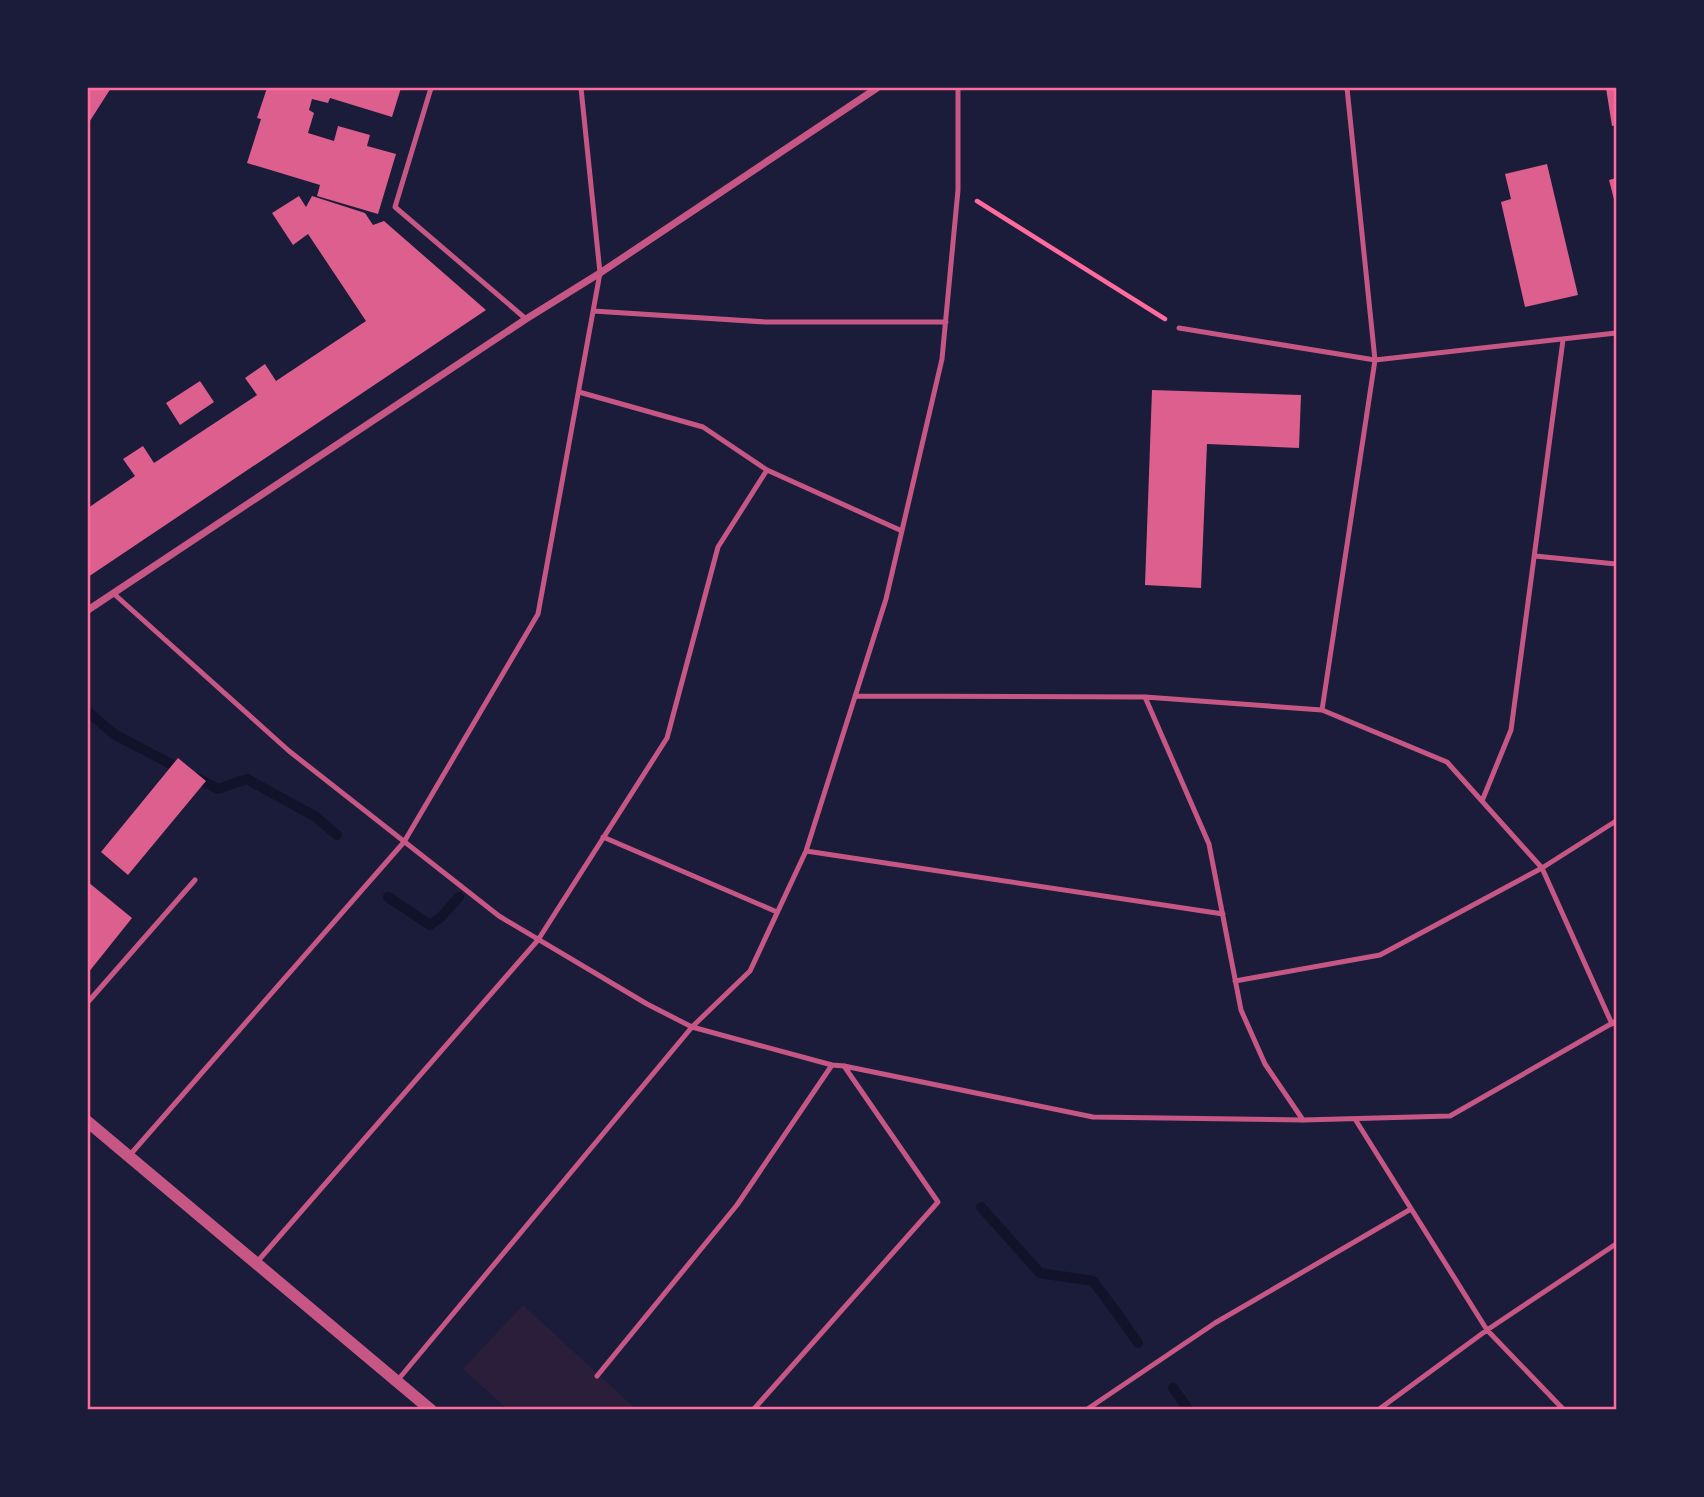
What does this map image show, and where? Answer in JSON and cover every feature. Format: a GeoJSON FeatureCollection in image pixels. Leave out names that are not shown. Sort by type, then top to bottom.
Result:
{"type":"FeatureCollection","features":[{"type":"Feature","properties":{"kind":"street"},"geometry":{"type":"LineString","coordinates":[[88,610],[877,88]]}},
{"type":"Feature","properties":{"kind":"street"},"geometry":{"type":"LineString","coordinates":[[88,1122],[431,1409]]}},
{"type":"Feature","properties":{"kind":"lane"},"geometry":{"type":"LineString","coordinates":[[431,88],[395,207],[526,319]]}},
{"type":"Feature","properties":{"kind":"lane"},"geometry":{"type":"LineString","coordinates":[[129,1156],[404,842],[538,614],[600,273],[581,88]]}},
{"type":"Feature","properties":{"kind":"lane"},"geometry":{"type":"LineString","coordinates":[[397,1381],[692,1027],[750,971],[806,851],[886,599],[942,359],[958,190],[957,88]]}},
{"type":"Feature","properties":{"kind":"lane"},"geometry":{"type":"LineString","coordinates":[[1322,710],[1375,360],[1347,88]]}},
{"type":"Feature","properties":{"kind":"lane"},"geometry":{"type":"LineString","coordinates":[[593,311],[766,322],[946,322]]}},
{"type":"Feature","properties":{"kind":"lane"},"geometry":{"type":"LineString","coordinates":[[1179,328],[1375,360],[1616,333]]}},
{"type":"Feature","properties":{"kind":"lane"},"geometry":{"type":"LineString","coordinates":[[1482,801],[1511,730],[1563,340]]}},
{"type":"Feature","properties":{"kind":"lane"},"geometry":{"type":"LineString","coordinates":[[579,392],[703,427],[767,470],[902,531]]}},
{"type":"Feature","properties":{"kind":"lane"},"geometry":{"type":"LineString","coordinates":[[257,1263],[538,940],[667,738],[718,547],[767,470]]}},
{"type":"Feature","properties":{"kind":"lane"},"geometry":{"type":"LineString","coordinates":[[1535,556],[1616,564]]}},
{"type":"Feature","properties":{"kind":"lane"},"geometry":{"type":"LineString","coordinates":[[113,593],[289,751],[499,916],[647,1004],[692,1027],[832,1065],[1093,1117],[1303,1120],[1450,1116],[1614,1023],[1542,868],[1447,762],[1322,710],[1145,696],[855,696]]}},
{"type":"Feature","properties":{"kind":"lane"},"geometry":{"type":"LineString","coordinates":[[1145,696],[1209,844],[1241,1010],[1265,1064],[1303,1120]]}},
{"type":"Feature","properties":{"kind":"lane"},"geometry":{"type":"LineString","coordinates":[[1235,981],[1380,955],[1542,868],[1616,821]]}},
{"type":"Feature","properties":{"kind":"lane"},"geometry":{"type":"LineString","coordinates":[[603,838],[777,912]]}},
{"type":"Feature","properties":{"kind":"lane"},"geometry":{"type":"LineString","coordinates":[[806,851],[1223,914]]}},
{"type":"Feature","properties":{"kind":"lane"},"geometry":{"type":"LineString","coordinates":[[88,1002],[195,880]]}},
{"type":"Feature","properties":{"kind":"lane"},"geometry":{"type":"LineString","coordinates":[[597,1376],[737,1205],[832,1065]]}},
{"type":"Feature","properties":{"kind":"lane"},"geometry":{"type":"LineString","coordinates":[[753,1409],[938,1202],[844,1066]]}},
{"type":"Feature","properties":{"kind":"lane"},"geometry":{"type":"LineString","coordinates":[[1355,1119],[1487,1330],[1564,1409]]}},
{"type":"Feature","properties":{"kind":"lane"},"geometry":{"type":"LineString","coordinates":[[1086,1409],[1215,1324],[1411,1209]]}},
{"type":"Feature","properties":{"kind":"lane"},"geometry":{"type":"LineString","coordinates":[[1378,1409],[1487,1330],[1616,1244]]}},
{"type":"Feature","properties":{"kind":"path"},"geometry":{"type":"LineString","coordinates":[[958,190],[1179,328]]}},
{"type":"Feature","properties":{"kind":"shaded area"},"geometry":{"type":"Polygon","coordinates":[[[523,1305],[636,1409],[507,1409],[463,1369],[523,1305]]]}},
{"type":"Feature","properties":{"kind":"building"},"geometry":{"type":"Polygon","coordinates":[[[88,88],[111,88],[88,124],[88,88]]]}},
{"type":"Feature","properties":{"kind":"building"},"geometry":{"type":"Polygon","coordinates":[[[267,88],[401,88],[392,117],[330,98],[328,103],[312,99],[309,110],[314,113],[308,133],[334,141],[338,126],[370,135],[367,146],[396,154],[378,214],[317,196],[320,185],[247,163],[261,119],[257,118],[267,88]]]}},
{"type":"Feature","properties":{"kind":"building"},"geometry":{"type":"Polygon","coordinates":[[[1606,88],[1616,88],[1616,125],[1612,126],[1606,88]]]}},
{"type":"Feature","properties":{"kind":"building"},"geometry":{"type":"Polygon","coordinates":[[[1547,164],[1578,295],[1525,307],[1501,202],[1511,199],[1505,174],[1547,164]]]}},
{"type":"Feature","properties":{"kind":"building"},"geometry":{"type":"Polygon","coordinates":[[[1616,178],[1616,207],[1609,180],[1616,178]]]}},
{"type":"Feature","properties":{"kind":"building"},"geometry":{"type":"Polygon","coordinates":[[[299,196],[306,207],[312,196],[365,213],[373,225],[384,221],[486,310],[88,577],[88,508],[135,476],[123,459],[143,446],[154,463],[257,395],[245,378],[265,364],[276,381],[366,321],[308,234],[293,245],[272,213],[299,196]]]}},
{"type":"Feature","properties":{"kind":"building"},"geometry":{"type":"Polygon","coordinates":[[[200,381],[214,402],[180,425],[166,403],[200,381]]]}},
{"type":"Feature","properties":{"kind":"building"},"geometry":{"type":"Polygon","coordinates":[[[1152,390],[1301,395],[1299,448],[1207,444],[1201,588],[1145,585],[1152,390]]]}},
{"type":"Feature","properties":{"kind":"building"},"geometry":{"type":"Polygon","coordinates":[[[178,758],[206,781],[128,875],[101,852],[178,758]]]}},
{"type":"Feature","properties":{"kind":"building"},"geometry":{"type":"Polygon","coordinates":[[[88,882],[132,918],[88,973],[88,882]]]}},
{"type":"Feature","properties":{"kind":"waterway"},"geometry":{"type":"LineString","coordinates":[[88,712],[114,734],[182,770]]}},
{"type":"Feature","properties":{"kind":"waterway"},"geometry":{"type":"LineString","coordinates":[[195,777],[218,789],[247,779],[316,817],[337,835]]}},
{"type":"Feature","properties":{"kind":"waterway"},"geometry":{"type":"LineString","coordinates":[[388,897],[430,925],[459,897]]}},
{"type":"Feature","properties":{"kind":"waterway"},"geometry":{"type":"LineString","coordinates":[[981,1207],[1040,1273],[1093,1281],[1138,1343]]}},
{"type":"Feature","properties":{"kind":"waterway"},"geometry":{"type":"LineString","coordinates":[[1173,1388],[1189,1410]]}}]}
